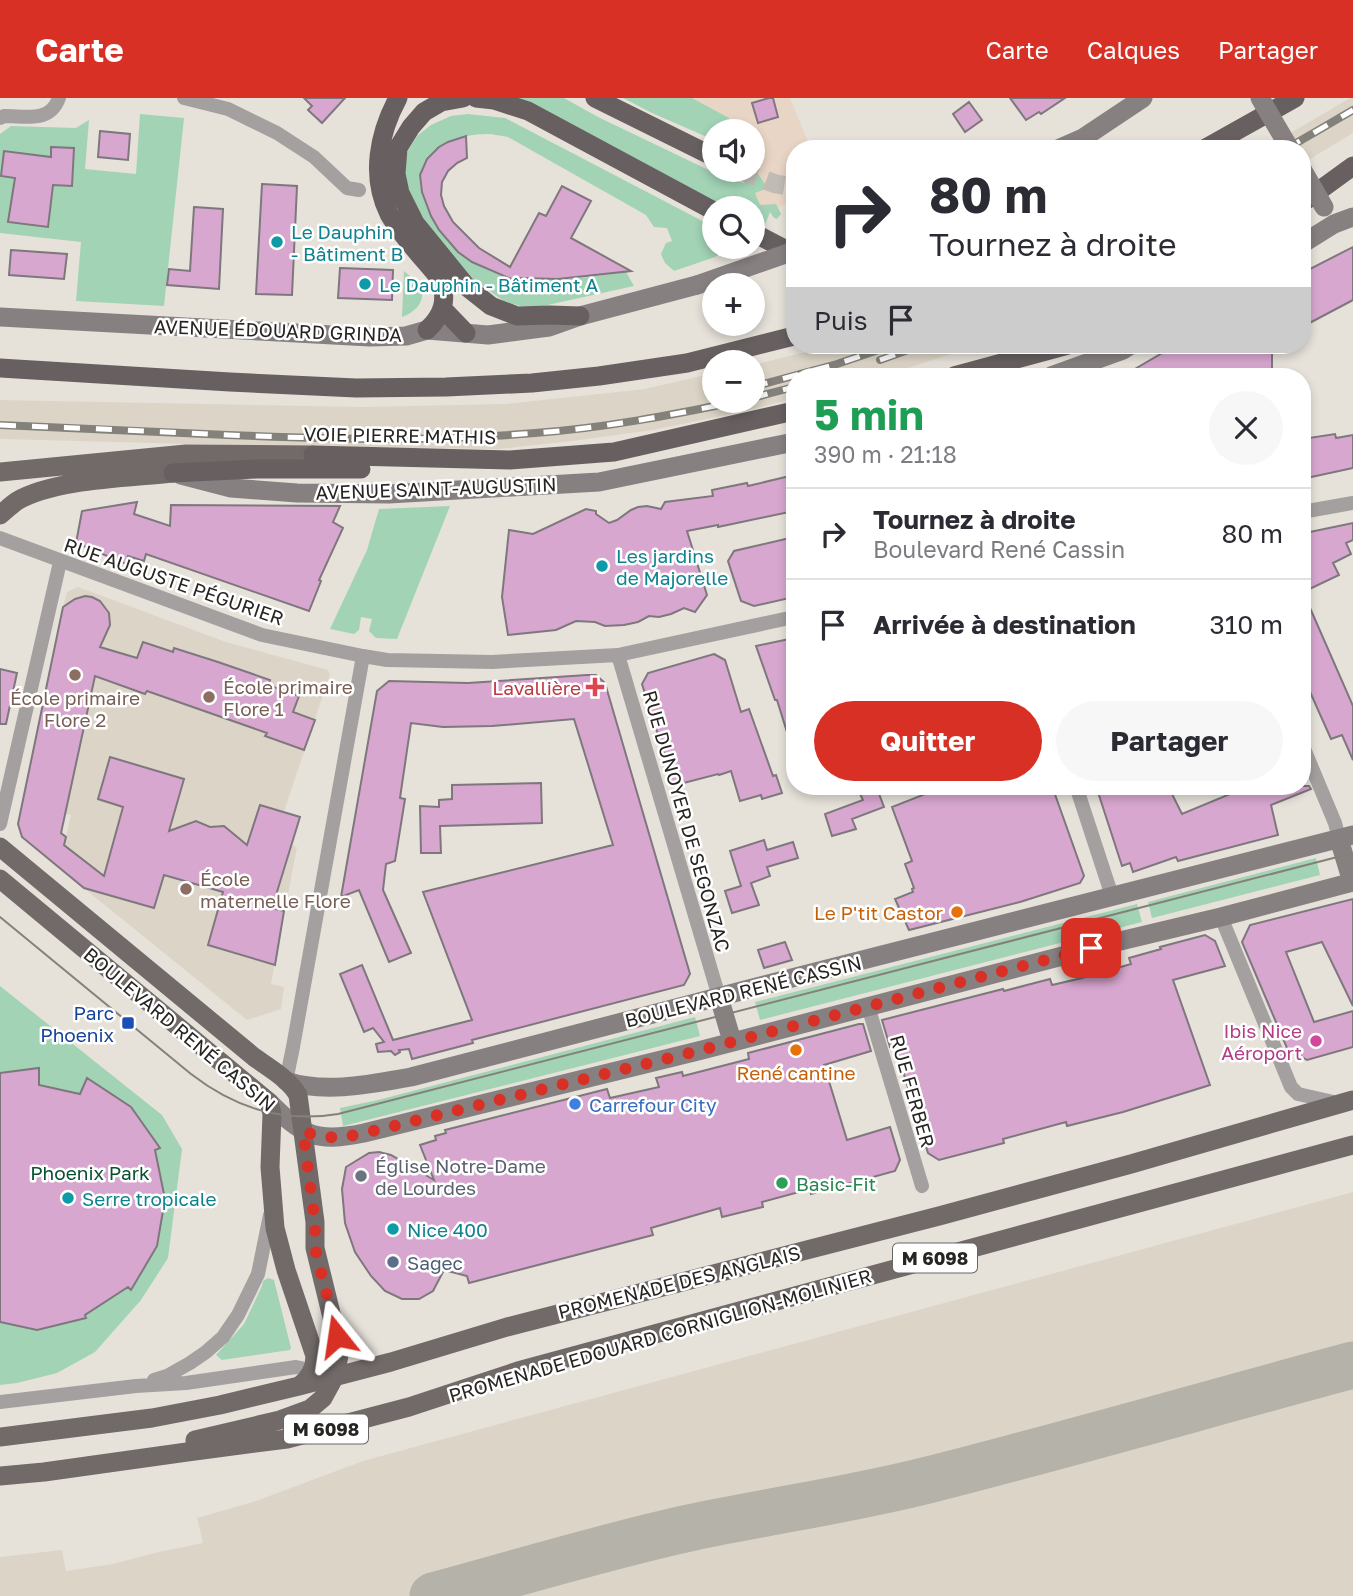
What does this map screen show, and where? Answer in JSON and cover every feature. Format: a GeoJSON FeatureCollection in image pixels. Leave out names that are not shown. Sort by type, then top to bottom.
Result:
{"type":"FeatureCollection","features":[{"type":"Feature","properties":{"kind":"highway"},"geometry":{"type":"LineString","coordinates":[[398,98],[387,119],[378,167],[382,194],[389,214],[440,279],[444,295],[443,309],[427,330]]}},
{"type":"Feature","properties":{"kind":"highway"},"geometry":{"type":"LineString","coordinates":[[463,98],[441,102],[424,112],[398,148],[396,174],[400,193],[415,223],[467,287],[491,306],[517,316],[580,316]]}},
{"type":"Feature","properties":{"kind":"highway"},"geometry":{"type":"LineString","coordinates":[[475,98],[494,100],[528,111],[702,205]]}},
{"type":"Feature","properties":{"kind":"highway"},"geometry":{"type":"LineString","coordinates":[[595,98],[702,152]]}},
{"type":"Feature","properties":{"kind":"highway"},"geometry":{"type":"LineString","coordinates":[[1219,140],[1295,98]]}},
{"type":"Feature","properties":{"kind":"highway"},"geometry":{"type":"LineString","coordinates":[[1212,140],[1234,131]]}},
{"type":"Feature","properties":{"kind":"highway"},"geometry":{"type":"LineString","coordinates":[[1311,196],[1353,166]]}},
{"type":"Feature","properties":{"kind":"highway"},"geometry":{"type":"LineString","coordinates":[[765,238],[786,249]]}},
{"type":"Feature","properties":{"kind":"highway"},"geometry":{"type":"LineString","coordinates":[[443,309],[466,333]]}},
{"type":"Feature","properties":{"kind":"highway"},"geometry":{"type":"LineString","coordinates":[[0,368],[258,384],[446,387],[532,383],[599,376],[687,363],[786,338]]}},
{"type":"Feature","properties":{"kind":"highway"},"geometry":{"type":"LineString","coordinates":[[983,368],[1035,354]]}},
{"type":"Feature","properties":{"kind":"highway","name":"VOIE PIERRE MATHIS"},"geometry":{"type":"LineString","coordinates":[[313,455],[510,460],[614,452],[786,413]]}},
{"type":"Feature","properties":{"kind":"highway"},"geometry":{"type":"LineString","coordinates":[[173,473],[257,468],[454,470],[510,460]]}},
{"type":"Feature","properties":{"kind":"main road"},"geometry":{"type":"LineString","coordinates":[[1078,140],[1143,98]]}},
{"type":"Feature","properties":{"kind":"main road"},"geometry":{"type":"LineString","coordinates":[[1261,98],[1285,140]]}},
{"type":"Feature","properties":{"kind":"main road"},"geometry":{"type":"LineString","coordinates":[[1311,184],[1334,224]]}},
{"type":"Feature","properties":{"kind":"main road"},"geometry":{"type":"LineString","coordinates":[[1311,238],[1334,224],[1353,217]]}},
{"type":"Feature","properties":{"kind":"main road","name":"AVENUE ÉDOUARD GRINDA"},"geometry":{"type":"LineString","coordinates":[[0,317],[370,337],[406,336],[427,330],[488,335],[549,327],[580,316],[697,285],[786,256]]}},
{"type":"Feature","properties":{"kind":"main road"},"geometry":{"type":"LineString","coordinates":[[1073,368],[1112,354]]}},
{"type":"Feature","properties":{"kind":"main road","name":"AVENUE SAINT-AUGUSTIN"},"geometry":{"type":"LineString","coordinates":[[0,515],[16,502],[47,488],[173,473],[231,488],[297,493],[389,494],[599,482],[786,444]]}},
{"type":"Feature","properties":{"kind":"main road","name":"VOIE PIERRE MATHIS"},"geometry":{"type":"LineString","coordinates":[[0,472],[186,454],[313,455]]}},
{"type":"Feature","properties":{"kind":"main road"},"geometry":{"type":"LineString","coordinates":[[1346,837],[1353,882]]}},
{"type":"Feature","properties":{"kind":"main road","name":"BOULEVARD RENÉ CASSIN"},"geometry":{"type":"LineString","coordinates":[[0,846],[254,1058],[286,1081],[304,1086],[334,1087],[411,1077],[1346,837]]}},
{"type":"Feature","properties":{"kind":"main road","name":"BOULEVARD RENÉ CASSIN"},"geometry":{"type":"LineString","coordinates":[[0,879],[295,1126],[316,1136],[331,1138],[365,1133],[1353,882]]}},
{"type":"Feature","properties":{"kind":"main road"},"geometry":{"type":"LineString","coordinates":[[719,997],[732,1041]]}},
{"type":"Feature","properties":{"kind":"main road"},"geometry":{"type":"LineString","coordinates":[[128,1461],[303,1412],[323,1398],[335,1376],[340,1357],[339,1343],[315,1248],[315,1222],[298,1096],[286,1081],[269,1102],[272,1114],[272,1204],[279,1249],[315,1356],[312,1371],[299,1386]]}},
{"type":"Feature","properties":{"kind":"main road","name":"PROMENADE DES ANGLAIS"},"geometry":{"type":"LineString","coordinates":[[0,1437],[152,1418],[299,1386],[507,1327],[1131,1164],[1346,1102]]}},
{"type":"Feature","properties":{"kind":"main road","name":"PROMENADE EDOUARD CORNIGLION-MOLINIER"},"geometry":{"type":"LineString","coordinates":[[0,1476],[287,1440],[409,1407],[518,1371],[1353,1145]]}},
{"type":"Feature","properties":{"kind":"main road"},"geometry":{"type":"LineString","coordinates":[[339,1343],[352,1361],[367,1367]]}},
{"type":"Feature","properties":{"kind":"street"},"geometry":{"type":"LineString","coordinates":[[0,118],[45,116],[53,111],[60,98]]}},
{"type":"Feature","properties":{"kind":"street"},"geometry":{"type":"LineString","coordinates":[[184,98],[228,109],[277,133],[314,157],[347,188],[359,190]]}},
{"type":"Feature","properties":{"kind":"street"},"geometry":{"type":"LineString","coordinates":[[1311,510],[1353,503]]}},
{"type":"Feature","properties":{"kind":"street","name":"RUE AUGUSTE PÉGURIER"},"geometry":{"type":"LineString","coordinates":[[0,538],[262,635],[387,660],[492,662],[618,655],[786,619]]}},
{"type":"Feature","properties":{"kind":"street"},"geometry":{"type":"LineString","coordinates":[[0,824],[60,562]]}},
{"type":"Feature","properties":{"kind":"street","name":"RUE DUNOYER DE SEGONZAC"},"geometry":{"type":"LineString","coordinates":[[618,655],[719,997]]}},
{"type":"Feature","properties":{"kind":"street"},"geometry":{"type":"LineString","coordinates":[[286,1081],[363,656]]}},
{"type":"Feature","properties":{"kind":"street"},"geometry":{"type":"LineString","coordinates":[[1311,766],[1335,823],[1346,837]]}},
{"type":"Feature","properties":{"kind":"street"},"geometry":{"type":"LineString","coordinates":[[1079,795],[1112,896]]}},
{"type":"Feature","properties":{"kind":"street"},"geometry":{"type":"LineString","coordinates":[[1221,917],[1291,1087],[1298,1094],[1305,1096],[1346,1102]]}},
{"type":"Feature","properties":{"kind":"street","name":"RUE FERBER"},"geometry":{"type":"LineString","coordinates":[[868,1006],[922,1186]]}},
{"type":"Feature","properties":{"kind":"street"},"geometry":{"type":"LineString","coordinates":[[136,1386],[167,1376],[206,1352],[223,1337],[238,1315],[257,1275],[272,1204]]}},
{"type":"Feature","properties":{"kind":"street"},"geometry":{"type":"LineString","coordinates":[[0,1402],[186,1383],[296,1367],[335,1376]]}},
{"type":"Feature","properties":{"kind":"shaded area"},"geometry":{"type":"Polygon","coordinates":[[[692,98],[790,98],[807,140],[786,140],[786,204],[771,211],[765,224],[765,196],[748,196],[744,182],[765,182],[765,119],[728,119],[692,98]]]}},
{"type":"Feature","properties":{"kind":"shaded area"},"geometry":{"type":"Polygon","coordinates":[[[1353,98],[1353,133],[1311,159],[1311,140],[1278,140],[1353,98]]]}},
{"type":"Feature","properties":{"kind":"shaded area"},"geometry":{"type":"Polygon","coordinates":[[[798,354],[951,354],[908,368],[786,368],[786,400],[765,406],[765,362],[798,354]]]}},
{"type":"Feature","properties":{"kind":"shaded area"},"geometry":{"type":"Polygon","coordinates":[[[702,376],[702,413],[736,413],[653,430],[498,449],[0,439],[0,400],[362,407],[505,404],[645,389],[702,376]]]}},
{"type":"Feature","properties":{"kind":"shaded area"},"geometry":{"type":"Polygon","coordinates":[[[78,587],[226,642],[328,670],[330,674],[284,812],[300,817],[291,845],[297,847],[271,984],[284,987],[281,1009],[247,1020],[80,885],[93,869],[64,845],[71,815],[22,804],[63,607],[67,592],[78,587]]]}},
{"type":"Feature","properties":{"kind":"shaded area"},"geometry":{"type":"Polygon","coordinates":[[[1353,1192],[1353,1596],[0,1596],[0,1557],[62,1550],[66,1571],[113,1564],[203,1543],[197,1518],[253,1502],[363,1461],[1353,1192]]]}},
{"type":"Feature","properties":{"kind":"green space"},"geometry":{"type":"Polygon","coordinates":[[[518,98],[564,98],[702,167],[702,182],[764,182],[768,188],[755,193],[756,196],[702,197],[518,98]]]}},
{"type":"Feature","properties":{"kind":"green space"},"geometry":{"type":"Polygon","coordinates":[[[623,98],[692,98],[729,119],[702,119],[702,135],[623,98]]]}},
{"type":"Feature","properties":{"kind":"green space"},"geometry":{"type":"Polygon","coordinates":[[[140,114],[184,118],[164,306],[76,301],[81,242],[0,233],[0,134],[11,126],[76,128],[89,120],[85,169],[136,174],[140,114]],[[52,147],[49,184],[72,186],[74,149],[52,147]]]}},
{"type":"Feature","properties":{"kind":"green space"},"geometry":{"type":"Polygon","coordinates":[[[468,114],[505,118],[702,221],[702,259],[709,259],[674,271],[665,263],[661,254],[666,243],[672,241],[667,228],[654,227],[646,215],[508,137],[487,134],[466,136],[436,150],[423,166],[420,176],[422,192],[430,214],[453,247],[474,263],[514,278],[546,280],[626,272],[634,286],[543,306],[520,306],[504,301],[468,276],[413,205],[403,170],[407,152],[417,136],[431,125],[451,116],[468,114]]]}},
{"type":"Feature","properties":{"kind":"green space"},"geometry":{"type":"Polygon","coordinates":[[[776,204],[781,214],[777,219],[770,212],[765,224],[765,205],[776,204]]]}},
{"type":"Feature","properties":{"kind":"green space"},"geometry":{"type":"Polygon","coordinates":[[[404,271],[417,282],[422,295],[416,308],[402,317],[404,271]]]}},
{"type":"Feature","properties":{"kind":"green space"},"geometry":{"type":"Polygon","coordinates":[[[450,506],[397,639],[376,638],[369,631],[372,619],[361,617],[359,630],[354,634],[330,629],[367,550],[379,509],[450,506]]]}},
{"type":"Feature","properties":{"kind":"green space"},"geometry":{"type":"Polygon","coordinates":[[[1316,858],[1320,875],[1152,918],[1148,902],[1316,858]]]}},
{"type":"Feature","properties":{"kind":"green space"},"geometry":{"type":"Polygon","coordinates":[[[1137,904],[1142,922],[760,1020],[755,1002],[1137,904]]]}},
{"type":"Feature","properties":{"kind":"green space","name":"Phoenix Park"},"geometry":{"type":"Polygon","coordinates":[[[0,986],[162,1115],[182,1149],[168,1258],[141,1300],[95,1352],[57,1373],[0,1385],[0,986]]]}},
{"type":"Feature","properties":{"kind":"green space"},"geometry":{"type":"Polygon","coordinates":[[[695,1017],[700,1036],[343,1126],[340,1108],[695,1017]]]}},
{"type":"Feature","properties":{"kind":"green space"},"geometry":{"type":"Polygon","coordinates":[[[268,1278],[274,1280],[290,1350],[222,1360],[216,1355],[244,1324],[263,1281],[268,1278]]]}},
{"type":"Feature","properties":{"kind":"building"},"geometry":{"type":"Polygon","coordinates":[[[304,98],[345,98],[322,123],[308,110],[312,106],[304,98]]]}},
{"type":"Feature","properties":{"kind":"building"},"geometry":{"type":"Polygon","coordinates":[[[773,98],[778,117],[765,121],[757,119],[752,103],[773,98]]]}},
{"type":"Feature","properties":{"kind":"building"},"geometry":{"type":"Polygon","coordinates":[[[1010,98],[1065,98],[1041,114],[1039,112],[1026,120],[1010,98]]]}},
{"type":"Feature","properties":{"kind":"building"},"geometry":{"type":"Polygon","coordinates":[[[969,102],[982,120],[965,132],[953,114],[969,102]]]}},
{"type":"Feature","properties":{"kind":"building"},"geometry":{"type":"Polygon","coordinates":[[[100,131],[130,134],[128,160],[98,157],[100,131]]]}},
{"type":"Feature","properties":{"kind":"building"},"geometry":{"type":"Polygon","coordinates":[[[466,136],[467,158],[448,171],[442,182],[441,195],[453,222],[479,248],[510,267],[539,213],[546,216],[562,186],[591,201],[571,238],[631,271],[558,279],[519,278],[518,282],[472,262],[458,252],[431,216],[422,192],[420,175],[427,159],[439,147],[466,136]]]}},
{"type":"Feature","properties":{"kind":"building"},"geometry":{"type":"Polygon","coordinates":[[[51,147],[74,148],[72,186],[53,185],[48,227],[8,222],[15,178],[1,176],[4,151],[51,157],[51,147]]]}},
{"type":"Feature","properties":{"kind":"building","name":"Le Dauphin - Bâtiment B"},"geometry":{"type":"Polygon","coordinates":[[[262,184],[297,186],[292,295],[256,294],[262,184]]]}},
{"type":"Feature","properties":{"kind":"building"},"geometry":{"type":"Polygon","coordinates":[[[194,207],[223,209],[219,289],[167,285],[169,269],[190,271],[194,207]]]}},
{"type":"Feature","properties":{"kind":"building"},"geometry":{"type":"Polygon","coordinates":[[[1353,247],[1353,300],[1311,322],[1311,268],[1353,247]]]}},
{"type":"Feature","properties":{"kind":"building"},"geometry":{"type":"Polygon","coordinates":[[[11,250],[67,254],[64,279],[9,275],[11,250]]]}},
{"type":"Feature","properties":{"kind":"building","name":"Le Dauphin - Bâtiment A"},"geometry":{"type":"Polygon","coordinates":[[[340,268],[393,270],[392,300],[338,298],[340,268]]]}},
{"type":"Feature","properties":{"kind":"building"},"geometry":{"type":"Polygon","coordinates":[[[1161,354],[1272,354],[1272,368],[1137,368],[1161,354]]]}},
{"type":"Feature","properties":{"kind":"building"},"geometry":{"type":"Polygon","coordinates":[[[1335,434],[1336,438],[1353,435],[1353,468],[1311,477],[1311,438],[1335,434]]]}},
{"type":"Feature","properties":{"kind":"building","name":"Les jardins de Majorelle"},"geometry":{"type":"Polygon","coordinates":[[[786,477],[786,513],[687,531],[707,595],[695,612],[684,608],[671,614],[649,616],[624,625],[605,626],[595,622],[576,621],[556,630],[508,635],[502,597],[509,530],[533,534],[586,509],[596,511],[596,514],[609,523],[638,507],[661,509],[665,502],[713,496],[712,490],[747,483],[748,486],[786,477]]]}},
{"type":"Feature","properties":{"kind":"building"},"geometry":{"type":"Polygon","coordinates":[[[137,502],[134,514],[170,526],[171,505],[340,506],[333,522],[343,528],[319,580],[321,581],[309,611],[146,554],[144,561],[128,556],[126,564],[76,543],[82,511],[137,502]]]}},
{"type":"Feature","properties":{"kind":"building"},"geometry":{"type":"Polygon","coordinates":[[[1353,523],[1353,540],[1346,543],[1351,554],[1333,563],[1339,575],[1311,588],[1311,532],[1353,523]]]}},
{"type":"Feature","properties":{"kind":"building"},"geometry":{"type":"Polygon","coordinates":[[[786,539],[786,599],[754,606],[741,601],[728,561],[734,551],[786,539]]]}},
{"type":"Feature","properties":{"kind":"building"},"geometry":{"type":"Polygon","coordinates":[[[85,596],[100,601],[109,613],[110,625],[100,647],[137,658],[143,642],[173,652],[174,648],[218,662],[270,680],[268,685],[299,696],[293,712],[315,720],[304,750],[265,736],[267,733],[147,691],[145,694],[95,676],[61,833],[66,837],[64,845],[104,876],[123,807],[98,799],[110,757],[184,779],[169,831],[196,821],[210,827],[224,826],[247,845],[260,805],[300,817],[272,908],[284,911],[275,965],[208,945],[223,892],[164,875],[154,908],[84,888],[22,837],[18,824],[63,607],[85,596]]]}},
{"type":"Feature","properties":{"kind":"building"},"geometry":{"type":"Polygon","coordinates":[[[1311,610],[1353,706],[1353,760],[1342,735],[1331,739],[1311,694],[1311,610]]]}},
{"type":"Feature","properties":{"kind":"building"},"geometry":{"type":"Polygon","coordinates":[[[786,640],[786,729],[777,700],[756,646],[786,640]]]}},
{"type":"Feature","properties":{"kind":"building"},"geometry":{"type":"Polygon","coordinates":[[[714,654],[725,660],[741,712],[749,709],[773,776],[776,775],[782,793],[762,799],[761,795],[740,801],[731,771],[672,786],[642,684],[648,673],[714,654]]]}},
{"type":"Feature","properties":{"kind":"building"},"geometry":{"type":"Polygon","coordinates":[[[0,669],[17,673],[6,724],[0,724],[0,669]]]}},
{"type":"Feature","properties":{"kind":"building"},"geometry":{"type":"Polygon","coordinates":[[[596,675],[605,683],[690,974],[684,985],[472,1040],[473,1043],[412,1059],[409,1049],[399,1050],[395,1055],[391,1051],[378,1052],[376,1044],[384,1042],[373,1028],[364,1032],[340,974],[362,965],[393,1040],[472,1020],[423,892],[613,845],[574,719],[492,726],[443,727],[411,723],[400,798],[405,799],[395,861],[386,864],[383,890],[411,953],[389,962],[359,890],[341,897],[377,691],[389,681],[468,683],[596,675]]]}},
{"type":"Feature","properties":{"kind":"building"},"geometry":{"type":"Polygon","coordinates":[[[541,783],[542,823],[440,826],[441,853],[421,853],[420,806],[439,807],[439,800],[452,799],[452,785],[541,783]]]}},
{"type":"Feature","properties":{"kind":"building"},"geometry":{"type":"Polygon","coordinates":[[[860,795],[879,795],[884,807],[852,819],[856,829],[832,836],[825,814],[863,800],[860,795]]]}},
{"type":"Feature","properties":{"kind":"building"},"geometry":{"type":"Polygon","coordinates":[[[923,795],[1055,795],[1084,876],[1080,883],[1020,902],[909,930],[895,899],[913,892],[905,864],[912,861],[892,807],[923,795]]]}},
{"type":"Feature","properties":{"kind":"building"},"geometry":{"type":"Polygon","coordinates":[[[1099,795],[1172,795],[1182,814],[1228,795],[1296,795],[1271,805],[1278,835],[1178,861],[1176,857],[1133,872],[1130,863],[1122,866],[1099,795]]]}},
{"type":"Feature","properties":{"kind":"building"},"geometry":{"type":"Polygon","coordinates":[[[764,840],[767,850],[793,842],[798,858],[767,867],[770,876],[751,883],[759,905],[732,913],[725,891],[741,886],[730,851],[764,840]]]}},
{"type":"Feature","properties":{"kind":"building"},"geometry":{"type":"Polygon","coordinates":[[[1353,899],[1353,1006],[1322,942],[1286,952],[1314,1022],[1353,1011],[1353,1047],[1307,1060],[1287,1048],[1242,942],[1250,925],[1353,899]]]}},
{"type":"Feature","properties":{"kind":"building"},"geometry":{"type":"Polygon","coordinates":[[[1205,935],[1215,941],[1225,966],[1173,980],[1210,1085],[1123,1112],[1067,1126],[1066,1122],[1003,1139],[1004,1143],[939,1160],[928,1153],[895,1045],[890,1047],[882,1020],[1050,979],[1052,985],[1082,978],[1131,964],[1129,958],[1161,949],[1160,947],[1205,935]]]}},
{"type":"Feature","properties":{"kind":"building"},"geometry":{"type":"Polygon","coordinates":[[[785,942],[792,960],[764,968],[758,950],[785,942]]]}},
{"type":"Feature","properties":{"kind":"building"},"geometry":{"type":"Polygon","coordinates":[[[863,1024],[871,1051],[824,1065],[847,1140],[890,1127],[900,1160],[895,1171],[811,1194],[810,1189],[762,1202],[763,1207],[722,1217],[720,1208],[651,1228],[653,1235],[469,1283],[467,1276],[444,1270],[433,1291],[419,1299],[402,1299],[385,1291],[355,1252],[345,1223],[342,1189],[346,1167],[369,1153],[391,1155],[434,1180],[420,1145],[436,1140],[435,1136],[446,1133],[445,1130],[607,1089],[610,1098],[659,1087],[656,1078],[682,1072],[683,1076],[749,1059],[748,1053],[863,1024]]]}},
{"type":"Feature","properties":{"kind":"building","name":"Phoenix Park"},"geometry":{"type":"Polygon","coordinates":[[[39,1068],[39,1085],[80,1094],[87,1078],[131,1107],[160,1148],[155,1150],[165,1199],[157,1246],[131,1290],[128,1287],[85,1315],[86,1318],[37,1330],[0,1322],[0,1073],[39,1068]]]}},
{"type":"Feature","properties":{"kind":"taxiway"},"geometry":{"type":"LineString","coordinates":[[433,1596],[657,1535],[928,1480],[1353,1365]]}},
{"type":"Feature","properties":{"kind":"tunnel"},"geometry":{"type":"LineString","coordinates":[[765,180],[786,186]]}},
{"type":"Feature","properties":{"kind":"tram line"},"geometry":{"type":"LineString","coordinates":[[0,917],[208,1086],[260,1110],[317,1116],[338,1114],[1353,853]]}},
{"type":"Feature","properties":{"kind":"railway"},"geometry":{"type":"LineString","coordinates":[[1301,140],[1353,110]]}},
{"type":"Feature","properties":{"kind":"railway"},"geometry":{"type":"LineString","coordinates":[[822,368],[866,354]]}},
{"type":"Feature","properties":{"kind":"railway"},"geometry":{"type":"LineString","coordinates":[[880,360],[897,354]]}},
{"type":"Feature","properties":{"kind":"railway"},"geometry":{"type":"LineString","coordinates":[[765,383],[786,378]]}},
{"type":"Feature","properties":{"kind":"railway"},"geometry":{"type":"LineString","coordinates":[[765,395],[786,389]]}},
{"type":"Feature","properties":{"kind":"railway"},"geometry":{"type":"LineString","coordinates":[[0,425],[305,438],[458,438],[587,428],[702,408]]}},
{"type":"Feature","properties":{"kind":"place","name":"Le Dauphin - Bâtiment B"},"geometry":{"type":"Point","coordinates":[277,242]}},
{"type":"Feature","properties":{"kind":"place","name":"Le Dauphin - Bâtiment A"},"geometry":{"type":"Point","coordinates":[365,284]}},
{"type":"Feature","properties":{"kind":"place","name":"Les jardins de Majorelle"},"geometry":{"type":"Point","coordinates":[602,566]}},
{"type":"Feature","properties":{"kind":"place","name":"École primaire Flore 2"},"geometry":{"type":"Point","coordinates":[75,675]}},
{"type":"Feature","properties":{"kind":"place","name":"Lavallière"},"geometry":{"type":"Point","coordinates":[595,687]}},
{"type":"Feature","properties":{"kind":"place","name":"École primaire Flore 1"},"geometry":{"type":"Point","coordinates":[209,697]}},
{"type":"Feature","properties":{"kind":"place","name":"École maternelle Flore"},"geometry":{"type":"Point","coordinates":[186,889]}},
{"type":"Feature","properties":{"kind":"place","name":"Le P'tit Castor"},"geometry":{"type":"Point","coordinates":[957,912]}},
{"type":"Feature","properties":{"kind":"place","name":"Parc Phoenix"},"geometry":{"type":"Point","coordinates":[128,1023]}},
{"type":"Feature","properties":{"kind":"place","name":"Ibis Nice Aéroport"},"geometry":{"type":"Point","coordinates":[1316,1041]}},
{"type":"Feature","properties":{"kind":"place","name":"René cantine"},"geometry":{"type":"Point","coordinates":[796,1050]}},
{"type":"Feature","properties":{"kind":"place","name":"Carrefour City"},"geometry":{"type":"Point","coordinates":[575,1104]}},
{"type":"Feature","properties":{"kind":"place","name":"Église Notre-Dame de Lourdes"},"geometry":{"type":"Point","coordinates":[361,1176]}},
{"type":"Feature","properties":{"kind":"place","name":"Basic-Fit"},"geometry":{"type":"Point","coordinates":[782,1183]}},
{"type":"Feature","properties":{"kind":"place","name":"Serre tropicale"},"geometry":{"type":"Point","coordinates":[68,1198]}},
{"type":"Feature","properties":{"kind":"place","name":"Nice 400"},"geometry":{"type":"Point","coordinates":[393,1229]}},
{"type":"Feature","properties":{"kind":"place","name":"Sagec"},"geometry":{"type":"Point","coordinates":[393,1262]}},
{"type":"Feature","properties":{"kind":"route"},"geometry":{"type":"LineString","coordinates":[[337,1336],[315,1248],[315,1222],[303,1131],[323,1138],[365,1133],[702,1050],[1091,948]]}}]}
